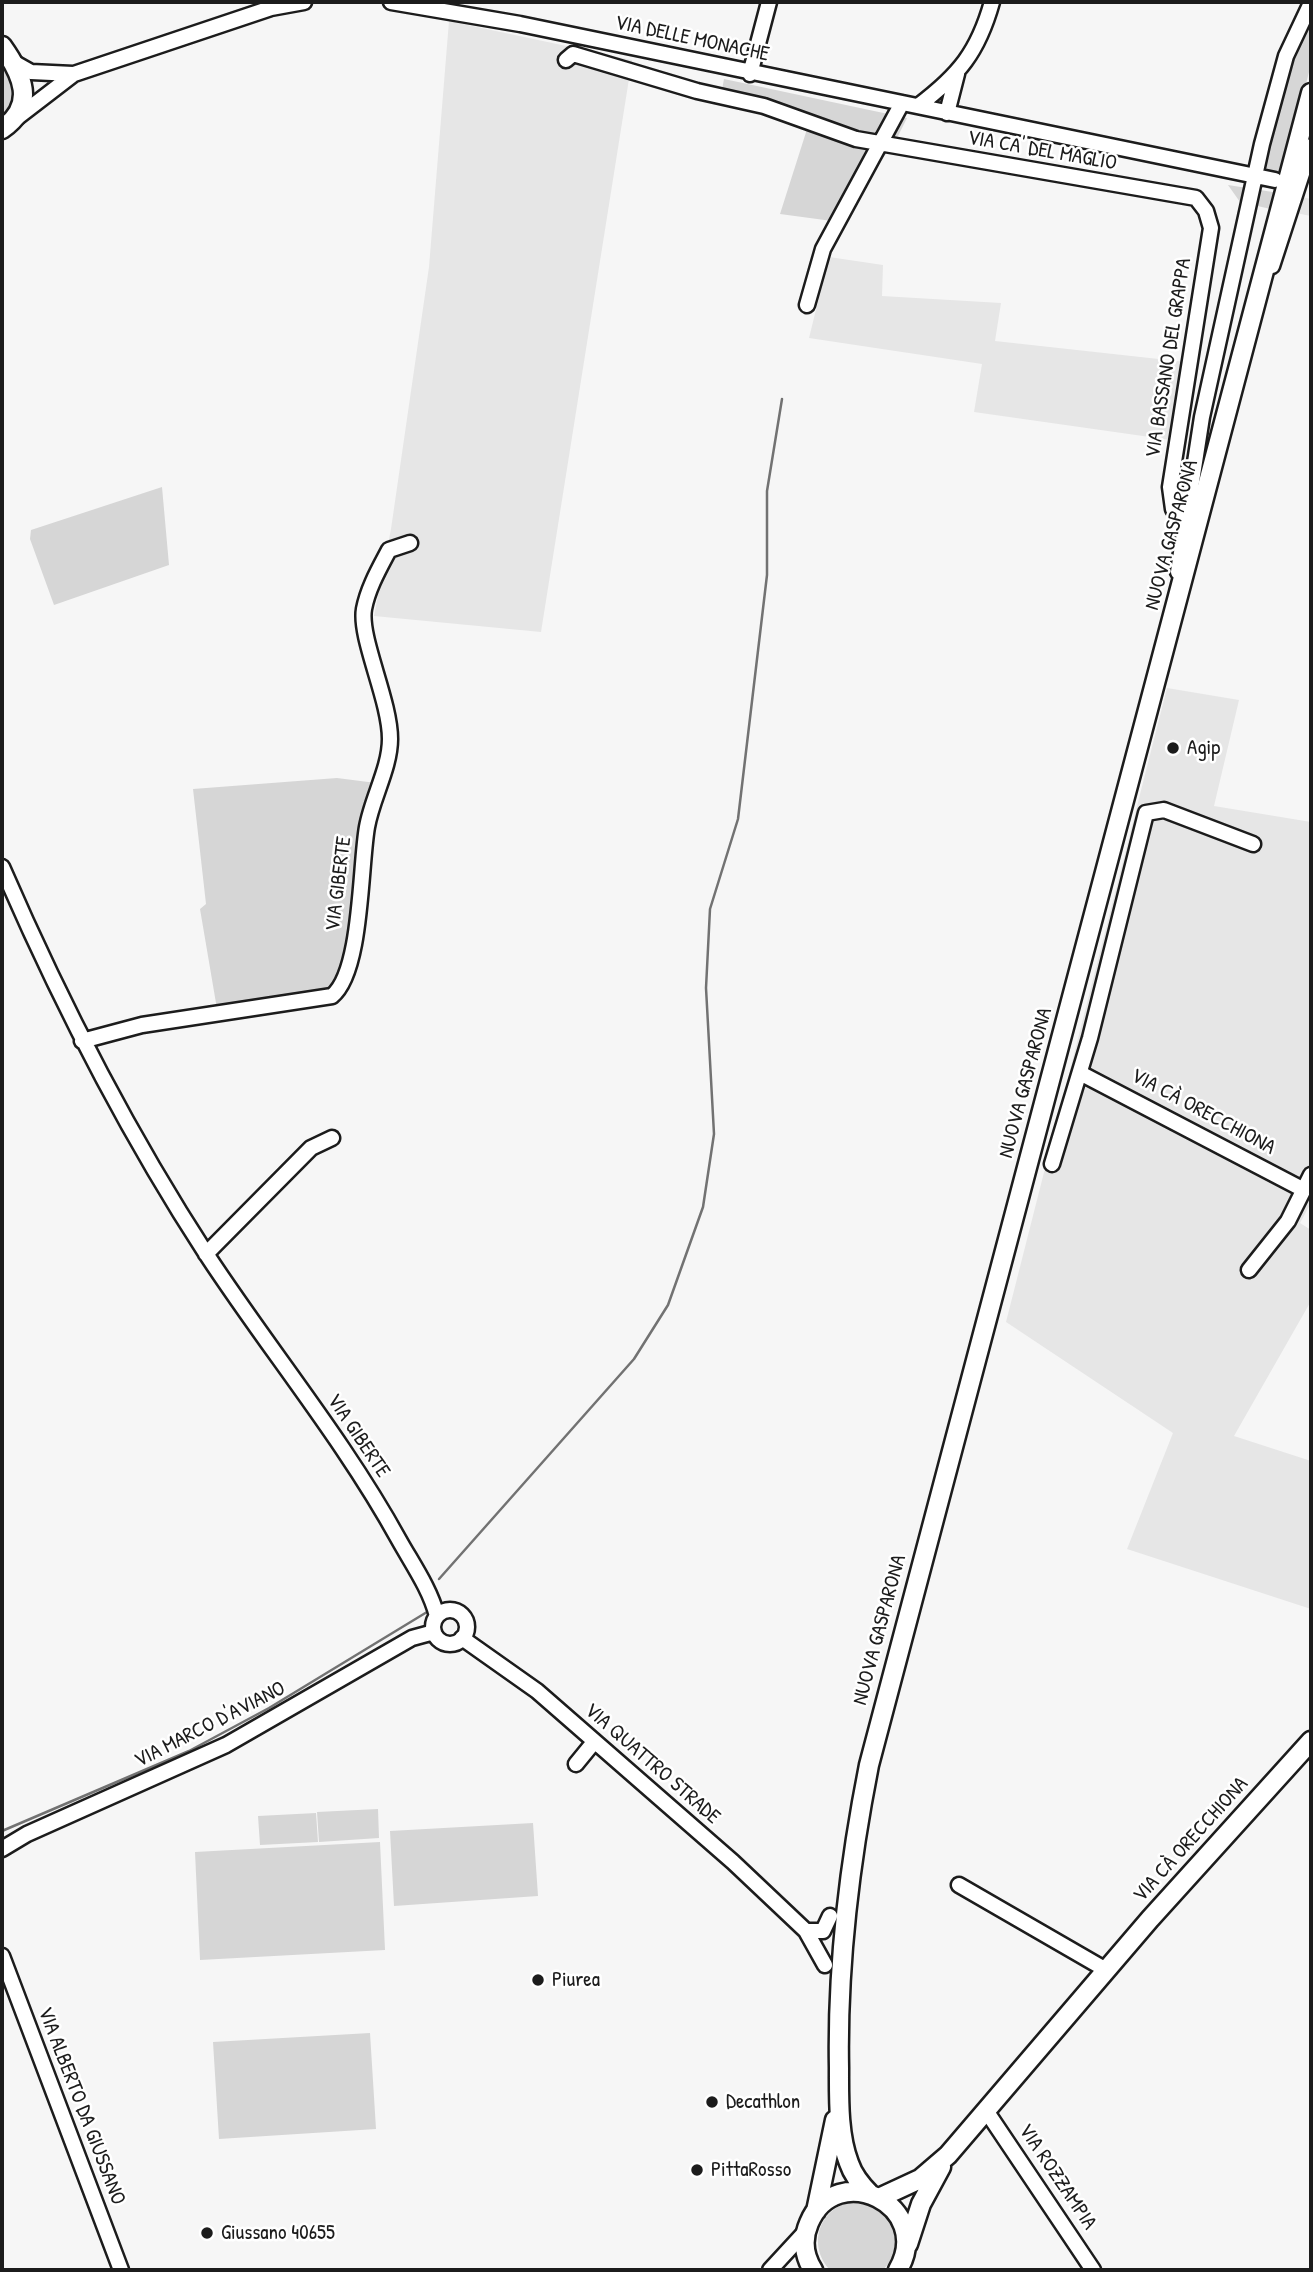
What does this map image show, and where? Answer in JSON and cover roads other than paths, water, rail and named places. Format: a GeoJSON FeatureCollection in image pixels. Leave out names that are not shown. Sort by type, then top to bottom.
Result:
{"type":"FeatureCollection","features":[{"type":"Feature","properties":{"kind":"main road"},"geometry":{"type":"LineString","coordinates":[[2,46],[15,63],[22,79],[23,96],[8,125]]}},
{"type":"Feature","properties":{"kind":"main road","name":"NUOVA GASPARONA"},"geometry":{"type":"LineString","coordinates":[[906,2249],[901,2219],[860,2183],[848,2162],[839,2092],[839,1980],[844,1918],[869,1765],[1311,93]]}},
{"type":"Feature","properties":{"kind":"main road","name":"VIA CÀ ORECCHIONA"},"geometry":{"type":"LineString","coordinates":[[874,2196],[920,2179],[948,2155],[1105,1972],[1311,1741]]}},
{"type":"Feature","properties":{"kind":"main road","name":"NUOVA GASPARONA"},"geometry":{"type":"LineString","coordinates":[[806,2231],[816,2211],[839,2092]]}},
{"type":"Feature","properties":{"kind":"main road","name":"VIA CÀ ORECCHIONA"},"geometry":{"type":"LineString","coordinates":[[906,2249],[921,2204],[948,2155]]}},
{"type":"Feature","properties":{"kind":"main road"},"geometry":{"type":"LineString","coordinates":[[816,2211],[840,2194],[874,2196]]}},
{"type":"Feature","properties":{"kind":"main road"},"geometry":{"type":"LineString","coordinates":[[806,2231],[806,2253],[813,2270]]}},
{"type":"Feature","properties":{"kind":"main road"},"geometry":{"type":"LineString","coordinates":[[898,2270],[906,2249]]}},
{"type":"Feature","properties":{"kind":"street"},"geometry":{"type":"LineString","coordinates":[[8,125],[74,74],[271,8],[304,2]]}},
{"type":"Feature","properties":{"kind":"street","name":"VIA DELLE MONACHE"},"geometry":{"type":"LineString","coordinates":[[391,2],[520,24],[750,74],[1275,180]]}},
{"type":"Feature","properties":{"kind":"street"},"geometry":{"type":"LineString","coordinates":[[750,74],[769,2]]}},
{"type":"Feature","properties":{"kind":"street"},"geometry":{"type":"LineString","coordinates":[[947,113],[958,73],[979,40],[992,2]]}},
{"type":"Feature","properties":{"kind":"street"},"geometry":{"type":"LineString","coordinates":[[1157,678],[1162,634],[1179,567],[1202,416],[1262,144],[1286,57],[1311,3]]}},
{"type":"Feature","properties":{"kind":"street","name":"VIA CA' DEL MAGLIO"},"geometry":{"type":"LineString","coordinates":[[566,60],[573,54],[697,92],[764,106],[856,139],[1029,172],[1196,198]]}},
{"type":"Feature","properties":{"kind":"street"},"geometry":{"type":"LineString","coordinates":[[15,63],[31,72],[74,74]]}},
{"type":"Feature","properties":{"kind":"street"},"geometry":{"type":"LineString","coordinates":[[918,106],[958,73]]}},
{"type":"Feature","properties":{"kind":"street"},"geometry":{"type":"LineString","coordinates":[[807,305],[823,249],[902,103]]}},
{"type":"Feature","properties":{"kind":"street"},"geometry":{"type":"LineString","coordinates":[[1224,171],[1245,164],[1262,144]]}},
{"type":"Feature","properties":{"kind":"street"},"geometry":{"type":"LineString","coordinates":[[1254,310],[1282,243],[1311,146]]}},
{"type":"Feature","properties":{"kind":"street"},"geometry":{"type":"LineString","coordinates":[[1224,171],[1239,178],[1246,192],[1247,216]]}},
{"type":"Feature","properties":{"kind":"street","name":"VIA BASSANO DEL GRAPPA"},"geometry":{"type":"LineString","coordinates":[[1184,525],[1173,509],[1170,487],[1211,228],[1206,211],[1196,198]]}},
{"type":"Feature","properties":{"kind":"street","name":"VIA GIBERTE"},"geometry":{"type":"LineString","coordinates":[[82,1041],[142,1026],[332,996],[342,988],[358,915],[367,826],[390,742],[388,708],[364,611],[374,579],[389,550],[410,543]]}},
{"type":"Feature","properties":{"kind":"street"},"geometry":{"type":"LineString","coordinates":[[1052,1164],[1090,1038],[1146,813],[1164,810],[1252,844]]}},
{"type":"Feature","properties":{"kind":"street","name":"VIA GIBERTE"},"geometry":{"type":"LineString","coordinates":[[2,867],[55,989],[82,1041],[206,1254],[383,1511],[432,1598],[438,1616]]}},
{"type":"Feature","properties":{"kind":"street"},"geometry":{"type":"LineString","coordinates":[[1064,1029],[1090,1038]]}},
{"type":"Feature","properties":{"kind":"street","name":"VIA CÀ ORECCHIONA"},"geometry":{"type":"LineString","coordinates":[[1080,1073],[1304,1190]]}},
{"type":"Feature","properties":{"kind":"street"},"geometry":{"type":"LineString","coordinates":[[206,1254],[311,1148],[332,1138]]}},
{"type":"Feature","properties":{"kind":"street"},"geometry":{"type":"LineString","coordinates":[[1249,1270],[1288,1221],[1311,1175]]}},
{"type":"Feature","properties":{"kind":"street"},"geometry":{"type":"LineString","coordinates":[[448,1611],[459,1613],[466,1622],[462,1638],[449,1644],[439,1641],[434,1632],[438,1616],[448,1611]]}},
{"type":"Feature","properties":{"kind":"street","name":"VIA MARCO D'AVIANO"},"geometry":{"type":"LineString","coordinates":[[2,1849],[27,1834],[226,1745],[412,1638],[434,1632]]}},
{"type":"Feature","properties":{"kind":"street","name":"VIA QUATTRO STRADE"},"geometry":{"type":"LineString","coordinates":[[462,1638],[498,1660],[537,1691],[806,1931],[825,1965]]}},
{"type":"Feature","properties":{"kind":"street"},"geometry":{"type":"LineString","coordinates":[[576,1764],[594,1741]]}},
{"type":"Feature","properties":{"kind":"street"},"geometry":{"type":"LineString","coordinates":[[958,1885],[1101,1967],[1105,1972]]}},
{"type":"Feature","properties":{"kind":"street"},"geometry":{"type":"LineString","coordinates":[[806,1931],[823,1931],[830,1916]]}},
{"type":"Feature","properties":{"kind":"street","name":"VIA ALBERTO DA GIUSSANO"},"geometry":{"type":"LineString","coordinates":[[2,1956],[121,2270]]}},
{"type":"Feature","properties":{"kind":"street","name":"VIA ROZZAMPIA"},"geometry":{"type":"LineString","coordinates":[[989,2107],[989,2115],[1093,2270]]}},
{"type":"Feature","properties":{"kind":"street"},"geometry":{"type":"LineString","coordinates":[[771,2270],[806,2231]]}},
{"type":"Feature","properties":{"kind":"waterway"},"geometry":{"type":"LineString","coordinates":[[439,1579],[634,1359],[668,1305],[703,1207],[714,1134],[706,988],[710,909],[738,819],[767,575],[767,491],[782,399]]}},
{"type":"Feature","properties":{"kind":"waterway"},"geometry":{"type":"LineString","coordinates":[[2,1831],[189,1751],[269,1708],[427,1612]]}},
{"type":"Feature","properties":{"kind":"place","name":"Agip"},"geometry":{"type":"Point","coordinates":[1173,748]}},
{"type":"Feature","properties":{"kind":"place","name":"Piurea"},"geometry":{"type":"Point","coordinates":[538,1980]}},
{"type":"Feature","properties":{"kind":"place","name":"Decathlon"},"geometry":{"type":"Point","coordinates":[712,2102]}},
{"type":"Feature","properties":{"kind":"place","name":"PittaRosso"},"geometry":{"type":"Point","coordinates":[697,2170]}},
{"type":"Feature","properties":{"kind":"place","name":"Giussano 40655"},"geometry":{"type":"Point","coordinates":[207,2233]}}]}
